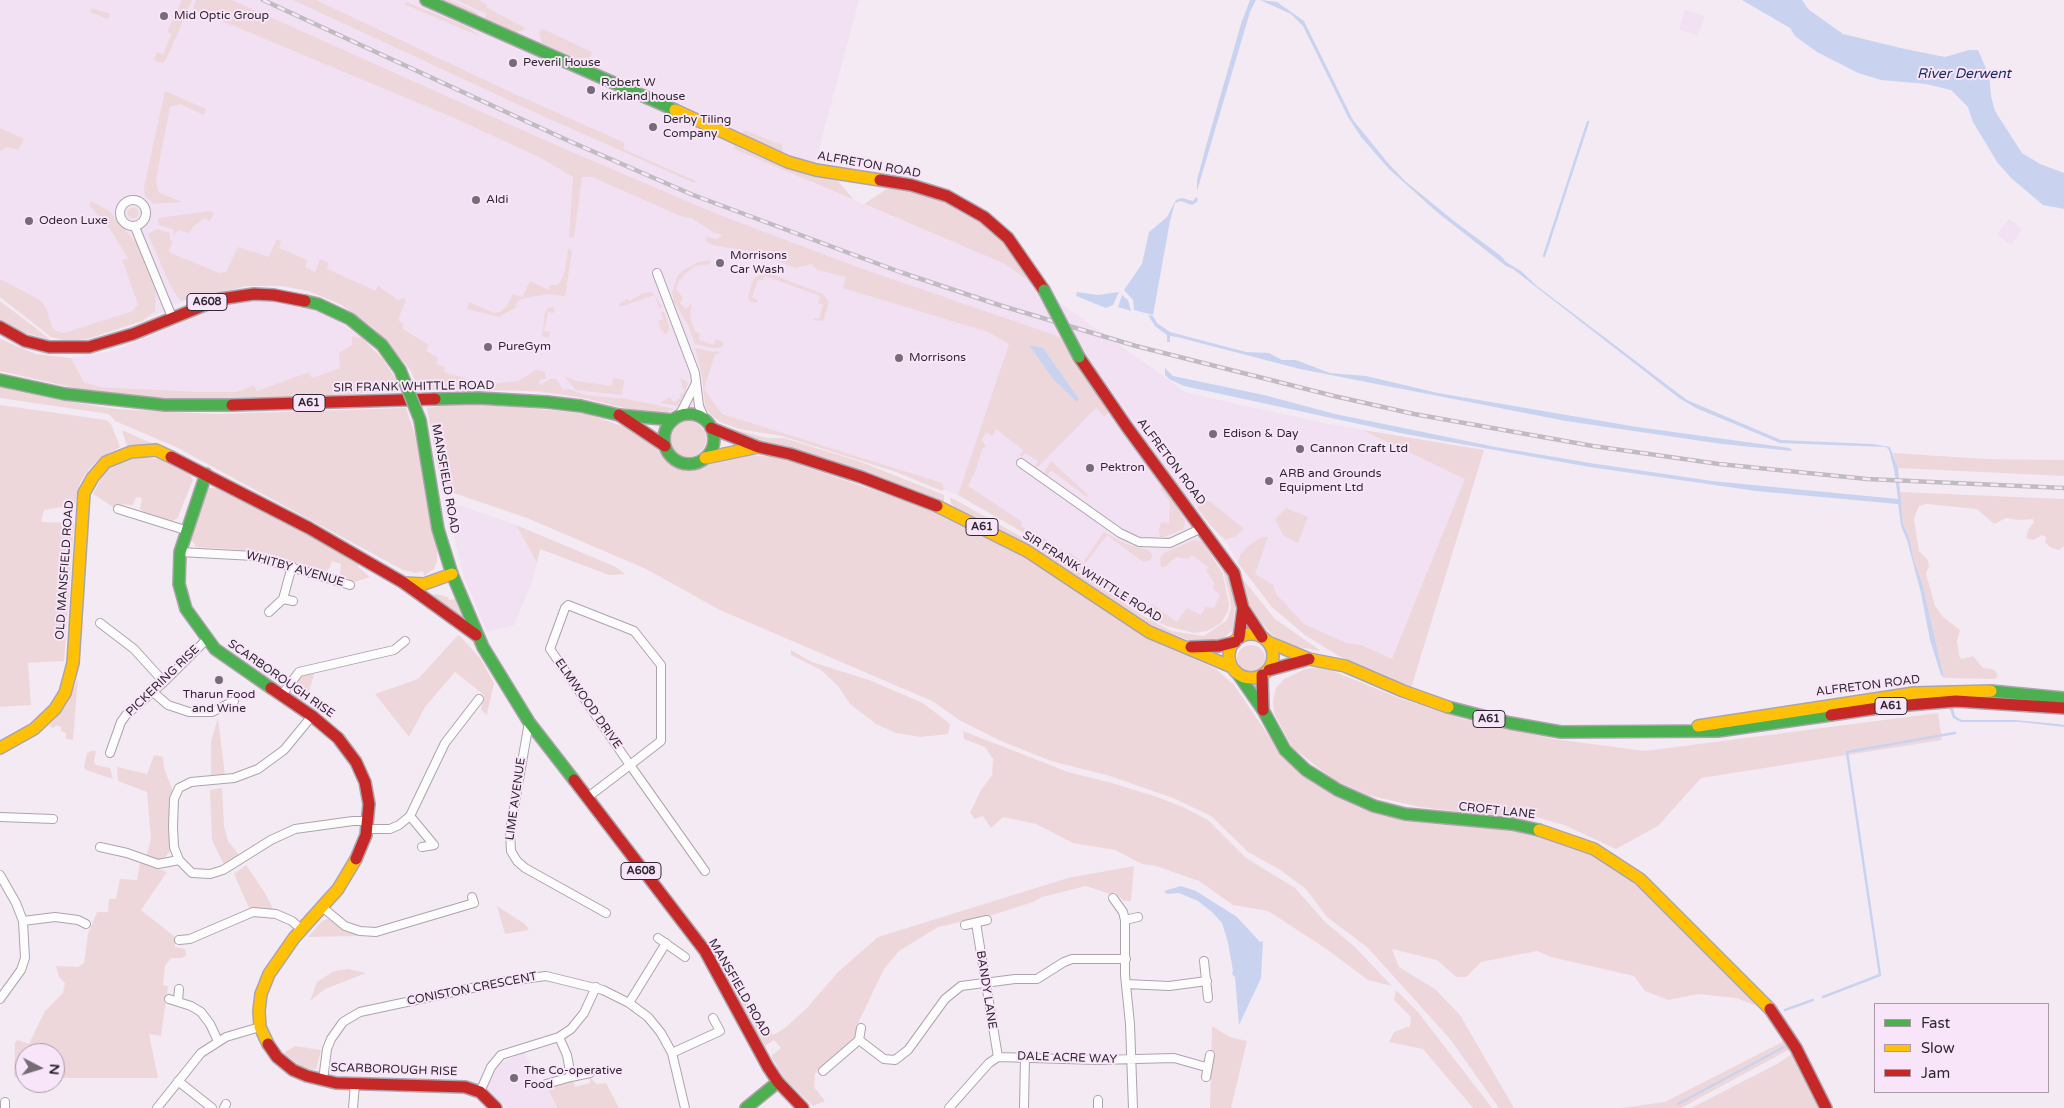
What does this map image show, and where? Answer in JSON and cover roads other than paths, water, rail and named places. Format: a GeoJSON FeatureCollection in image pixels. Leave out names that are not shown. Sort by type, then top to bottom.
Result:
{"type":"FeatureCollection","features":[{"type":"Feature","properties":{"kind":"main road","name":"ALFRETON ROAD"},"geometry":{"type":"LineString","coordinates":[[426,0],[554,55],[788,162],[816,170],[911,185],[947,196],[974,210],[995,226],[1016,248],[1044,290],[1079,357],[1127,427],[1234,573],[1243,608],[1265,639],[1310,659],[1346,666],[1403,691],[1442,705],[1549,731],[1585,733],[1737,730],[1825,715],[1923,703],[1976,702],[2064,708]]}},
{"type":"Feature","properties":{"kind":"main road","name":"MANSFIELD ROAD"},"geometry":{"type":"LineString","coordinates":[[0,328],[31,343],[49,347],[70,348],[114,340],[207,302],[233,296],[263,294],[301,299],[332,309],[358,324],[382,346],[400,370],[411,391],[420,420],[438,529],[452,574],[476,634],[529,722],[704,951],[778,1082],[803,1108]]}},
{"type":"Feature","properties":{"kind":"main road","name":"SIR FRANK WHITTLE ROAD"},"geometry":{"type":"LineString","coordinates":[[0,380],[65,394],[165,405],[259,405],[396,399],[478,398],[581,406],[619,415],[676,418]]}},
{"type":"Feature","properties":{"kind":"main road","name":"SIR FRANK WHITTLE ROAD"},"geometry":{"type":"LineString","coordinates":[[619,415],[665,446]]}},
{"type":"Feature","properties":{"kind":"main road"},"geometry":{"type":"LineString","coordinates":[[694,415],[709,425],[713,444],[705,458],[697,462],[684,463],[672,457],[665,446],[665,432],[676,418],[694,415]]}},
{"type":"Feature","properties":{"kind":"main road","name":"SIR FRANK WHITTLE ROAD"},"geometry":{"type":"LineString","coordinates":[[709,425],[758,447],[790,454],[862,477],[952,512],[1044,561],[1149,632],[1188,647],[1235,670]]}},
{"type":"Feature","properties":{"kind":"main road","name":"SIR FRANK WHITTLE ROAD"},"geometry":{"type":"LineString","coordinates":[[705,458],[758,447]]}},
{"type":"Feature","properties":{"kind":"main road","name":"OLD MANSFIELD ROAD"},"geometry":{"type":"LineString","coordinates":[[0,748],[26,735],[42,722],[61,701],[68,685],[73,663],[84,493],[93,476],[112,458],[145,450],[156,450],[172,456],[309,528],[404,583],[476,634]]}},
{"type":"Feature","properties":{"kind":"main road","name":"SCARBOROUGH RISE"},"geometry":{"type":"LineString","coordinates":[[206,474],[185,530],[180,552],[178,573],[182,598],[192,619],[206,639],[230,662],[312,716],[338,738],[356,762],[365,782],[369,804],[367,825],[360,855],[353,867],[276,962],[269,974],[260,1002],[260,1027],[271,1050],[287,1066],[301,1074],[322,1080],[355,1084],[465,1086],[480,1092],[496,1108]]}},
{"type":"Feature","properties":{"kind":"main road"},"geometry":{"type":"LineString","coordinates":[[404,583],[424,584],[452,574]]}},
{"type":"Feature","properties":{"kind":"main road","name":"ALFRETON ROAD"},"geometry":{"type":"LineString","coordinates":[[1237,640],[1243,608]]}},
{"type":"Feature","properties":{"kind":"main road"},"geometry":{"type":"LineString","coordinates":[[1251,635],[1265,639],[1272,656],[1266,673],[1252,678],[1235,670],[1230,652],[1237,640],[1251,635]]}},
{"type":"Feature","properties":{"kind":"main road","name":"SIR FRANK WHITTLE ROAD"},"geometry":{"type":"LineString","coordinates":[[1188,647],[1219,646],[1237,640]]}},
{"type":"Feature","properties":{"kind":"main road","name":"ALFRETON ROAD"},"geometry":{"type":"LineString","coordinates":[[1266,673],[1310,659]]}},
{"type":"Feature","properties":{"kind":"main road","name":"CROFT LANE"},"geometry":{"type":"LineString","coordinates":[[1235,670],[1263,710],[1276,739],[1295,761],[1316,777],[1355,799],[1389,811],[1425,818],[1512,824],[1545,830],[1594,849],[1640,879],[1773,1012],[1788,1035],[1826,1108]]}},
{"type":"Feature","properties":{"kind":"main road","name":"CROFT LANE"},"geometry":{"type":"LineString","coordinates":[[1263,710],[1266,673]]}},
{"type":"Feature","properties":{"kind":"main road","name":"ALFRETON ROAD"},"geometry":{"type":"LineString","coordinates":[[1678,731],[1719,721],[1914,693],[1977,690],[2064,698]]}},
{"type":"Feature","properties":{"kind":"main road"},"geometry":{"type":"LineString","coordinates":[[746,1108],[778,1082]]}},
{"type":"Feature","properties":{"kind":"street"},"geometry":{"type":"LineString","coordinates":[[135,226],[172,317]]}},
{"type":"Feature","properties":{"kind":"street"},"geometry":{"type":"LineString","coordinates":[[657,273],[693,367],[697,381],[699,406],[709,425]]}},
{"type":"Feature","properties":{"kind":"street"},"geometry":{"type":"LineString","coordinates":[[676,418],[697,381]]}},
{"type":"Feature","properties":{"kind":"street"},"geometry":{"type":"LineString","coordinates":[[1021,464],[1120,533],[1140,542],[1170,543],[1202,528]]}},
{"type":"Feature","properties":{"kind":"street"},"geometry":{"type":"LineString","coordinates":[[118,509],[185,530]]}},
{"type":"Feature","properties":{"kind":"street","name":"WHITBY AVENUE"},"geometry":{"type":"LineString","coordinates":[[180,552],[230,552],[254,556],[350,585]]}},
{"type":"Feature","properties":{"kind":"street"},"geometry":{"type":"LineString","coordinates":[[269,612],[283,599],[292,566]]}},
{"type":"Feature","properties":{"kind":"street"},"geometry":{"type":"LineString","coordinates":[[283,599],[293,601]]}},
{"type":"Feature","properties":{"kind":"street","name":"ELMWOOD DRIVE"},"geometry":{"type":"LineString","coordinates":[[588,797],[630,764],[661,742],[662,668],[634,631],[568,605],[565,608],[550,649],[630,764],[705,871]]}},
{"type":"Feature","properties":{"kind":"street"},"geometry":{"type":"LineString","coordinates":[[100,623],[134,648],[164,682]]}},
{"type":"Feature","properties":{"kind":"street","name":"PICKERING RISE"},"geometry":{"type":"LineString","coordinates":[[110,753],[121,722],[126,715],[164,682],[206,639]]}},
{"type":"Feature","properties":{"kind":"street"},"geometry":{"type":"LineString","coordinates":[[281,696],[293,678],[303,670],[394,650],[405,641]]}},
{"type":"Feature","properties":{"kind":"street"},"geometry":{"type":"LineString","coordinates":[[153,692],[168,705],[189,712],[212,712],[234,701]]}},
{"type":"Feature","properties":{"kind":"street"},"geometry":{"type":"LineString","coordinates":[[312,716],[284,750],[258,769],[234,778],[191,782],[179,788],[174,799],[174,847],[179,860],[192,873],[210,874],[223,870],[288,832],[327,824],[367,825],[390,829],[400,825],[410,816],[445,742],[475,711],[479,699]]}},
{"type":"Feature","properties":{"kind":"street","name":"LIME AVENUE"},"geometry":{"type":"LineString","coordinates":[[529,722],[510,832],[510,851],[525,868],[606,913]]}},
{"type":"Feature","properties":{"kind":"street"},"geometry":{"type":"LineString","coordinates":[[0,816],[53,819]]}},
{"type":"Feature","properties":{"kind":"street"},"geometry":{"type":"LineString","coordinates":[[410,816],[434,845],[422,847]]}},
{"type":"Feature","properties":{"kind":"street"},"geometry":{"type":"LineString","coordinates":[[100,847],[127,853],[158,864],[179,860]]}},
{"type":"Feature","properties":{"kind":"street"},"geometry":{"type":"LineString","coordinates":[[0,999],[21,970],[26,958],[23,921],[1,878]]}},
{"type":"Feature","properties":{"kind":"street"},"geometry":{"type":"LineString","coordinates":[[322,907],[345,926],[360,931],[376,932],[474,903],[472,897]]}},
{"type":"Feature","properties":{"kind":"street"},"geometry":{"type":"LineString","coordinates":[[1113,898],[1123,912],[1125,920],[1126,984],[1133,1108]]}},
{"type":"Feature","properties":{"kind":"street"},"geometry":{"type":"LineString","coordinates":[[179,940],[190,939],[253,912],[276,914],[292,921],[302,930]]}},
{"type":"Feature","properties":{"kind":"street"},"geometry":{"type":"LineString","coordinates":[[23,921],[55,917],[78,920],[86,924]]}},
{"type":"Feature","properties":{"kind":"street"},"geometry":{"type":"LineString","coordinates":[[1125,920],[1138,917]]}},
{"type":"Feature","properties":{"kind":"street"},"geometry":{"type":"LineString","coordinates":[[965,925],[987,920]]}},
{"type":"Feature","properties":{"kind":"street","name":"BANDY LANE"},"geometry":{"type":"LineString","coordinates":[[976,923],[998,1056]]}},
{"type":"Feature","properties":{"kind":"street"},"geometry":{"type":"LineString","coordinates":[[658,938],[685,957]]}},
{"type":"Feature","properties":{"kind":"street"},"geometry":{"type":"LineString","coordinates":[[629,1003],[666,943]]}},
{"type":"Feature","properties":{"kind":"street"},"geometry":{"type":"LineString","coordinates":[[859,1040],[884,1059],[895,1060],[908,1050],[954,990],[961,986],[1015,979],[1037,979],[1064,962],[1072,960],[1126,959]]}},
{"type":"Feature","properties":{"kind":"street"},"geometry":{"type":"LineString","coordinates":[[1204,961],[1208,998]]}},
{"type":"Feature","properties":{"kind":"street","name":"CONISTON CRESCENT"},"geometry":{"type":"LineString","coordinates":[[322,1080],[327,1049],[334,1032],[343,1022],[360,1012],[533,976],[551,977],[596,987],[629,1003],[654,1024],[672,1053],[685,1108]]}},
{"type":"Feature","properties":{"kind":"street"},"geometry":{"type":"LineString","coordinates":[[1126,984],[1169,986],[1207,980]]}},
{"type":"Feature","properties":{"kind":"street"},"geometry":{"type":"LineString","coordinates":[[480,1092],[491,1067],[501,1055],[559,1038],[579,1020],[596,987]]}},
{"type":"Feature","properties":{"kind":"street"},"geometry":{"type":"LineString","coordinates":[[178,1001],[179,989]]}},
{"type":"Feature","properties":{"kind":"street"},"geometry":{"type":"LineString","coordinates":[[169,999],[178,1001],[201,1012],[210,1024],[218,1041]]}},
{"type":"Feature","properties":{"kind":"street"},"geometry":{"type":"LineString","coordinates":[[672,1053],[720,1031],[713,1018]]}},
{"type":"Feature","properties":{"kind":"street"},"geometry":{"type":"LineString","coordinates":[[157,1108],[201,1053],[218,1041],[260,1027]]}},
{"type":"Feature","properties":{"kind":"street"},"geometry":{"type":"LineString","coordinates":[[823,1072],[859,1040],[861,1028]]}},
{"type":"Feature","properties":{"kind":"street"},"geometry":{"type":"LineString","coordinates":[[559,1038],[567,1055],[571,1077]]}},
{"type":"Feature","properties":{"kind":"street"},"geometry":{"type":"LineString","coordinates":[[1206,1077],[1206,1067],[1210,1055]]}},
{"type":"Feature","properties":{"kind":"street"},"geometry":{"type":"LineString","coordinates":[[949,1108],[988,1063],[998,1056]]}},
{"type":"Feature","properties":{"kind":"street","name":"DALE ACRE WAY"},"geometry":{"type":"LineString","coordinates":[[998,1056],[1098,1060],[1174,1058],[1206,1067]]}},
{"type":"Feature","properties":{"kind":"street"},"geometry":{"type":"LineString","coordinates":[[1024,1108],[1025,1057]]}},
{"type":"Feature","properties":{"kind":"street"},"geometry":{"type":"LineString","coordinates":[[546,1084],[590,1073]]}},
{"type":"Feature","properties":{"kind":"street"},"geometry":{"type":"LineString","coordinates":[[178,1081],[212,1108]]}},
{"type":"Feature","properties":{"kind":"street"},"geometry":{"type":"LineString","coordinates":[[353,1108],[355,1084]]}},
{"type":"Feature","properties":{"kind":"water"},"geometry":{"type":"Polygon","coordinates":[[[1250,0],[1256,0],[1250,12],[1197,191],[1197,180],[1206,146],[1241,24],[1250,0]]]}},
{"type":"Feature","properties":{"kind":"water"},"geometry":{"type":"Polygon","coordinates":[[[1260,0],[1277,2],[1304,21],[1353,120],[1405,181],[1501,256],[1506,262],[1521,271],[1537,286],[1687,400],[1781,440],[1872,444],[1890,447],[1898,468],[1903,524],[1909,536],[1914,561],[1922,582],[1944,678],[1941,675],[1930,640],[1921,593],[1907,540],[1901,526],[1898,504],[1756,491],[1590,467],[1405,434],[1184,386],[1169,379],[1165,375],[1165,368],[1173,376],[1264,395],[1335,414],[1496,447],[1590,463],[1712,481],[1898,499],[1894,469],[1889,450],[1886,447],[1780,443],[1696,408],[1679,398],[1438,213],[1389,169],[1361,137],[1348,117],[1303,26],[1291,14],[1260,0]]]}},
{"type":"Feature","properties":{"kind":"water","name":"River Derwent"},"geometry":{"type":"Polygon","coordinates":[[[1742,0],[1802,0],[1808,9],[1843,34],[1905,49],[1945,57],[1969,50],[1978,50],[1989,75],[1995,111],[2022,153],[2040,164],[2064,173],[2064,209],[2043,205],[2011,178],[1997,162],[1973,122],[1968,107],[1951,90],[1926,84],[1881,80],[1858,73],[1817,52],[1795,36],[1790,28],[1742,0]]]}},
{"type":"Feature","properties":{"kind":"water"},"geometry":{"type":"Polygon","coordinates":[[[1196,197],[1198,198],[1197,202],[1192,205],[1181,201],[1175,203],[1153,315],[1134,310],[1133,300],[1124,290],[1142,264],[1149,232],[1167,217],[1176,200],[1182,198],[1193,201],[1196,197]]]}},
{"type":"Feature","properties":{"kind":"water"},"geometry":{"type":"Polygon","coordinates":[[[1077,292],[1098,295],[1119,292],[1113,305],[1106,308],[1076,296],[1077,292]]]}},
{"type":"Feature","properties":{"kind":"water"},"geometry":{"type":"Polygon","coordinates":[[[1122,295],[1128,300],[1131,311],[1118,307],[1122,295]]]}},
{"type":"Feature","properties":{"kind":"water"},"geometry":{"type":"Polygon","coordinates":[[[1148,315],[1153,316],[1157,323],[1170,332],[1246,352],[1269,353],[1282,360],[1296,360],[1330,373],[1366,376],[1438,393],[1637,427],[1790,448],[1792,451],[1722,444],[1566,421],[1300,369],[1177,337],[1170,336],[1170,342],[1167,342],[1167,335],[1155,326],[1148,315]]]}},
{"type":"Feature","properties":{"kind":"water"},"geometry":{"type":"Polygon","coordinates":[[[1029,345],[1043,348],[1079,399],[1077,402],[1053,379],[1029,345]]]}},
{"type":"Feature","properties":{"kind":"water"},"geometry":{"type":"Polygon","coordinates":[[[1949,707],[1953,707],[1955,716],[1962,720],[2015,720],[2058,724],[2064,725],[2064,727],[2019,722],[1961,722],[1953,718],[1949,707]]]}},
{"type":"Feature","properties":{"kind":"water"},"geometry":{"type":"Polygon","coordinates":[[[1181,886],[1196,891],[1237,917],[1260,942],[1263,941],[1261,978],[1239,1025],[1235,977],[1232,974],[1228,943],[1222,923],[1198,901],[1179,893],[1167,894],[1164,891],[1181,886]]]}},
{"type":"Feature","properties":{"kind":"waterway"},"geometry":{"type":"LineString","coordinates":[[1544,256],[1588,122]]}},
{"type":"Feature","properties":{"kind":"waterway"},"geometry":{"type":"LineString","coordinates":[[1823,997],[1880,975],[1847,752],[1955,733]]}},
{"type":"Feature","properties":{"kind":"waterway"},"geometry":{"type":"LineString","coordinates":[[1785,1010],[1813,1000]]}},
{"type":"Feature","properties":{"kind":"waterway"},"geometry":{"type":"LineString","coordinates":[[1678,1104],[1784,1047]]}},
{"type":"Feature","properties":{"kind":"railway"},"geometry":{"type":"LineString","coordinates":[[263,0],[569,141],[693,195],[900,272],[999,305],[1136,346],[1334,396],[1414,414],[1593,446],[1719,464],[1867,479],[2064,488]]}},
{"type":"Feature","properties":{"kind":"place","name":"Mid Optic Group"},"geometry":{"type":"Point","coordinates":[164,16]}},
{"type":"Feature","properties":{"kind":"place","name":"Peveril House"},"geometry":{"type":"Point","coordinates":[513,63]}},
{"type":"Feature","properties":{"kind":"place","name":"Robert W Kirkland house"},"geometry":{"type":"Point","coordinates":[591,90]}},
{"type":"Feature","properties":{"kind":"place","name":"Derby Tiling Company"},"geometry":{"type":"Point","coordinates":[653,127]}},
{"type":"Feature","properties":{"kind":"place","name":"Aldi"},"geometry":{"type":"Point","coordinates":[476,200]}},
{"type":"Feature","properties":{"kind":"place","name":"Odeon Luxe"},"geometry":{"type":"Point","coordinates":[29,221]}},
{"type":"Feature","properties":{"kind":"place","name":"Morrisons Car Wash"},"geometry":{"type":"Point","coordinates":[720,263]}},
{"type":"Feature","properties":{"kind":"place","name":"PureGym"},"geometry":{"type":"Point","coordinates":[488,347]}},
{"type":"Feature","properties":{"kind":"place","name":"Morrisons"},"geometry":{"type":"Point","coordinates":[899,358]}},
{"type":"Feature","properties":{"kind":"place","name":"Edison & Day"},"geometry":{"type":"Point","coordinates":[1213,434]}},
{"type":"Feature","properties":{"kind":"place","name":"Cannon Craft Ltd"},"geometry":{"type":"Point","coordinates":[1300,449]}},
{"type":"Feature","properties":{"kind":"place","name":"Pektron"},"geometry":{"type":"Point","coordinates":[1090,468]}},
{"type":"Feature","properties":{"kind":"place","name":"ARB and Grounds Equipment Ltd"},"geometry":{"type":"Point","coordinates":[1269,481]}},
{"type":"Feature","properties":{"kind":"place","name":"Tharun Food and Wine"},"geometry":{"type":"Point","coordinates":[219,680]}},
{"type":"Feature","properties":{"kind":"place","name":"The Co-operative Food"},"geometry":{"type":"Point","coordinates":[514,1078]}}]}
